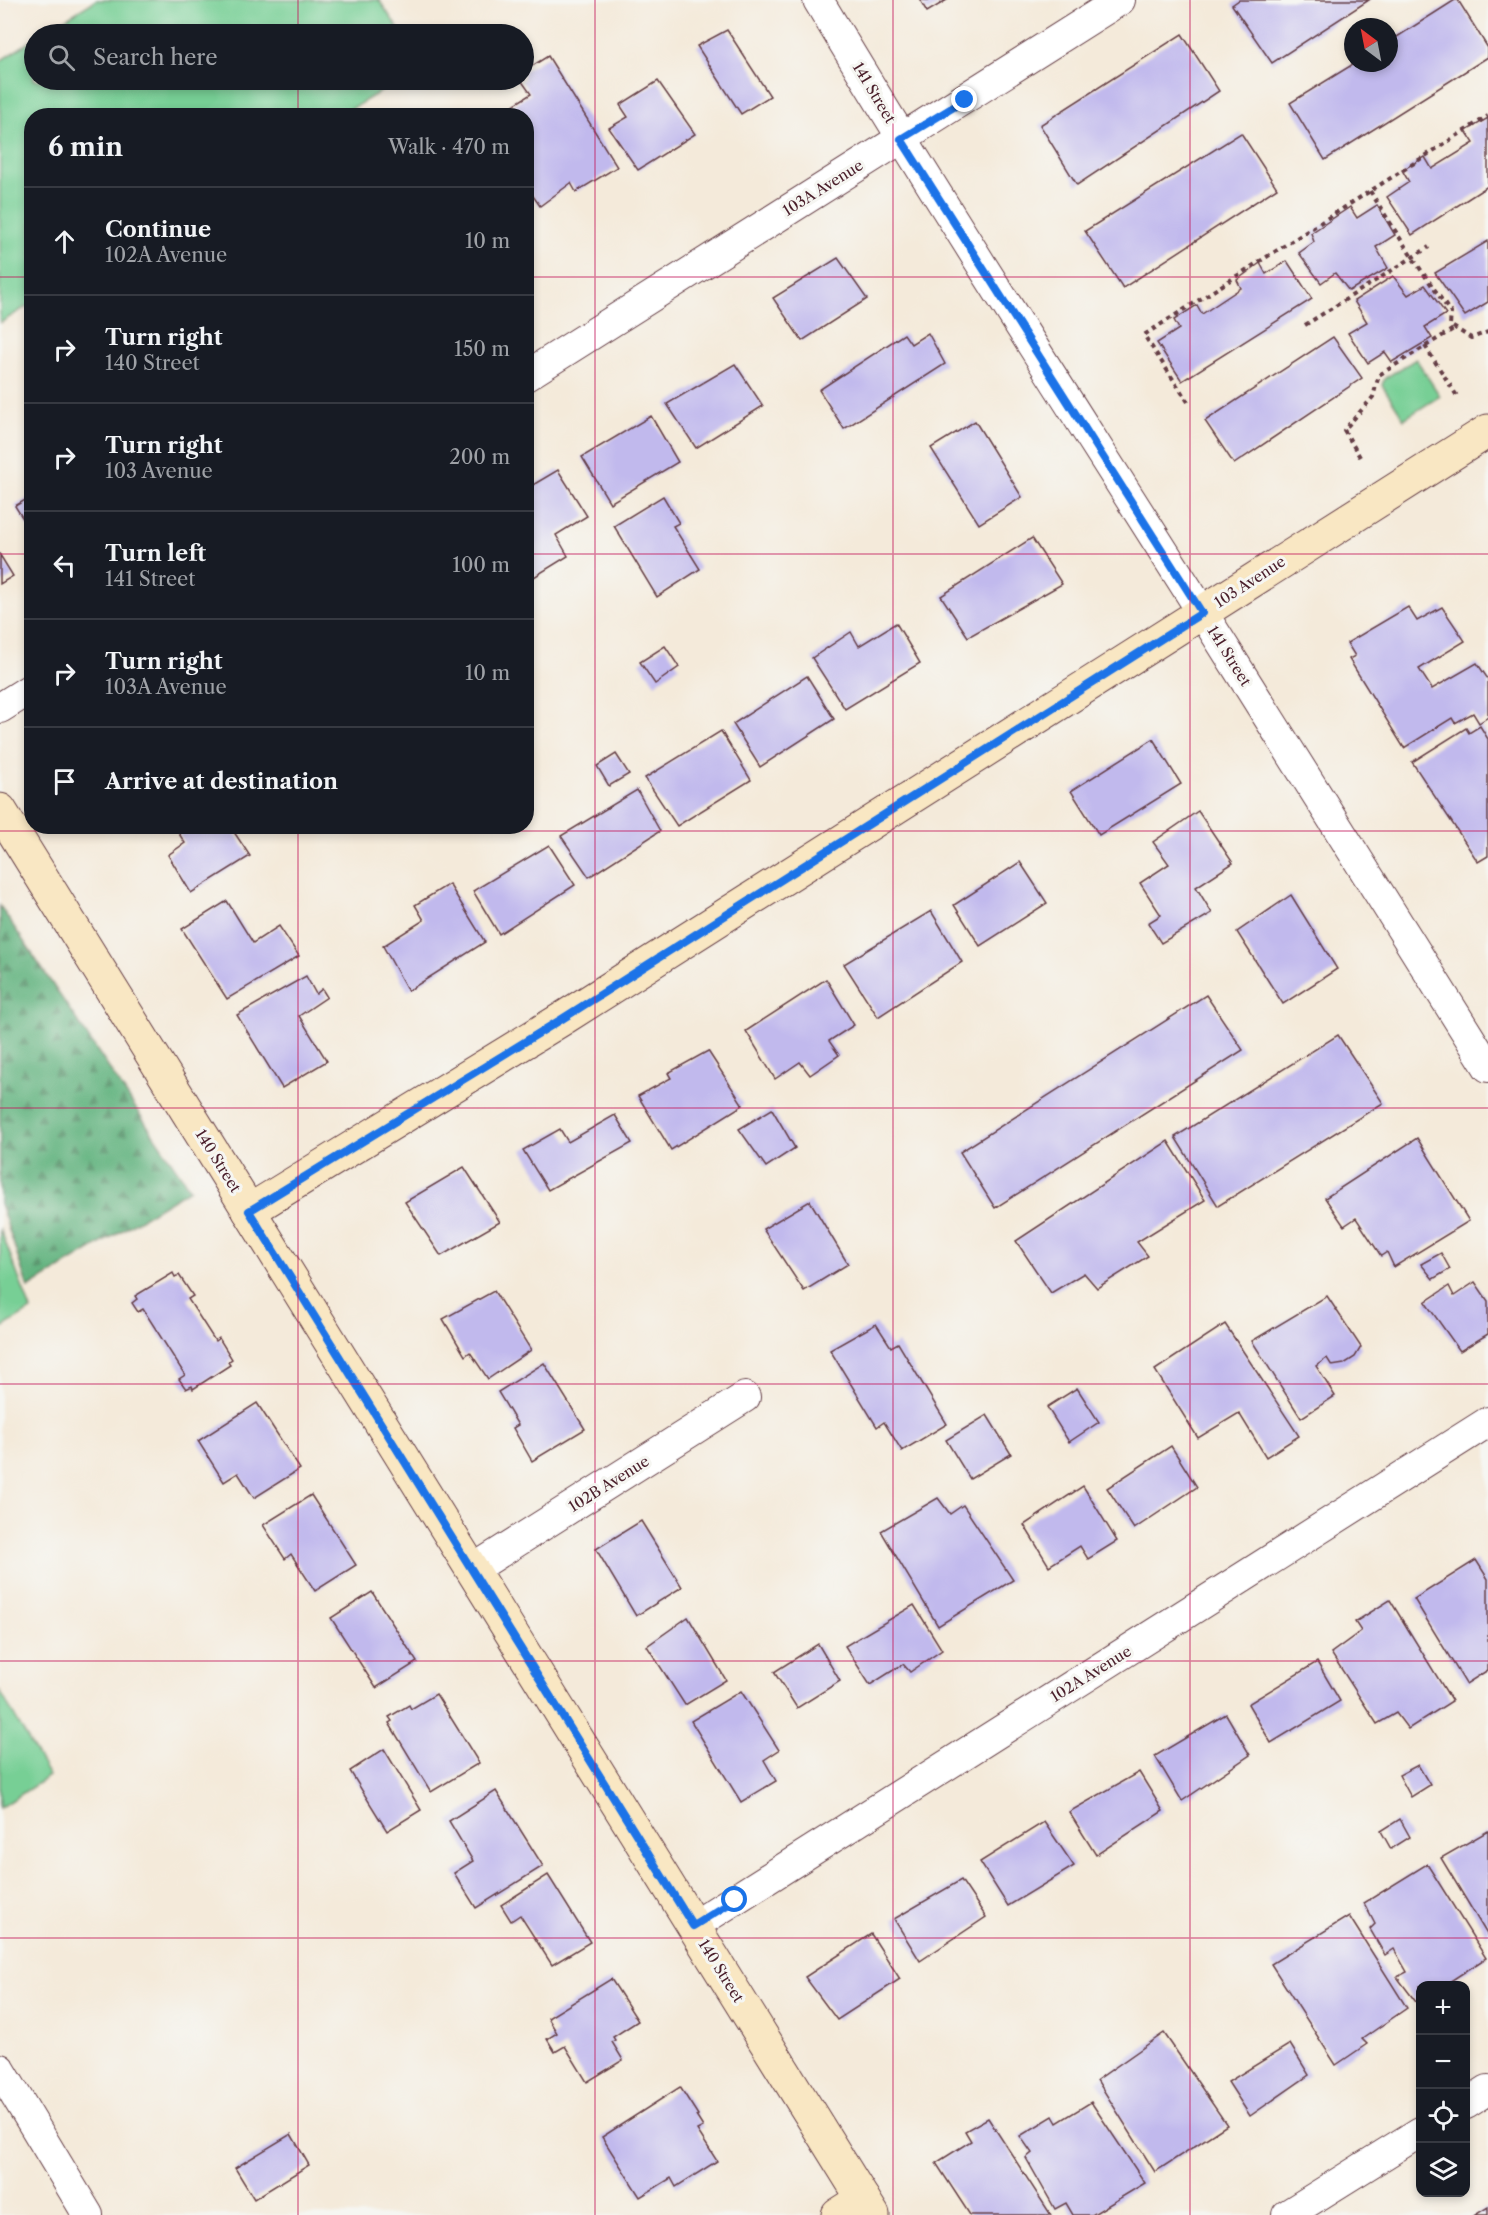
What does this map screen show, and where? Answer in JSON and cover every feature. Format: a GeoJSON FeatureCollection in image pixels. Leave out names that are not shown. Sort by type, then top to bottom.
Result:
{"type":"FeatureCollection","features":[{"type":"Feature","properties":{"kind":"main road","name":"103 Avenue"},"geometry":{"type":"LineString","coordinates":[[249,1211],[562,1019],[1488,431]]}},
{"type":"Feature","properties":{"kind":"main road","name":"140 Street"},"geometry":{"type":"LineString","coordinates":[[0,810],[693,1926],[858,2210]]}},
{"type":"Feature","properties":{"kind":"street","name":"141 Street"},"geometry":{"type":"LineString","coordinates":[[818,0],[901,139],[1488,1067]]}},
{"type":"Feature","properties":{"kind":"street","name":"103A Avenue"},"geometry":{"type":"LineString","coordinates":[[534,371],[1120,0]]}},
{"type":"Feature","properties":{"kind":"street"},"geometry":{"type":"LineString","coordinates":[[0,708],[24,693]]}},
{"type":"Feature","properties":{"kind":"street","name":"102B Avenue"},"geometry":{"type":"LineString","coordinates":[[472,1570],[745,1397]]}},
{"type":"Feature","properties":{"kind":"street","name":"102A Avenue"},"geometry":{"type":"LineString","coordinates":[[693,1926],[1488,1422]]}},
{"type":"Feature","properties":{"kind":"street"},"geometry":{"type":"LineString","coordinates":[[0,2069],[88,2215]]}},
{"type":"Feature","properties":{"kind":"street"},"geometry":{"type":"LineString","coordinates":[[1470,2101],[1488,2090]]}},
{"type":"Feature","properties":{"kind":"street"},"geometry":{"type":"LineString","coordinates":[[1287,2215],[1416,2134]]}},
{"type":"Feature","properties":{"kind":"path"},"geometry":{"type":"LineString","coordinates":[[1188,402],[1144,334],[1488,116]]}},
{"type":"Feature","properties":{"kind":"path"},"geometry":{"type":"LineString","coordinates":[[1370,191],[1451,314],[1450,325],[1472,338],[1488,332]]}},
{"type":"Feature","properties":{"kind":"path"},"geometry":{"type":"LineString","coordinates":[[1305,325],[1429,246]]}},
{"type":"Feature","properties":{"kind":"path"},"geometry":{"type":"LineString","coordinates":[[1359,457],[1344,430],[1373,397],[1379,375],[1455,328]]}},
{"type":"Feature","properties":{"kind":"path"},"geometry":{"type":"LineString","coordinates":[[1425,346],[1456,396]]}},
{"type":"Feature","properties":{"kind":"green space"},"geometry":{"type":"Polygon","coordinates":[[[96,0],[379,0],[395,24],[57,24],[96,0]]]}},
{"type":"Feature","properties":{"kind":"green space"},"geometry":{"type":"Polygon","coordinates":[[[24,45],[24,90],[383,90],[353,108],[24,108],[24,308],[0,323],[0,61],[24,45]]]}},
{"type":"Feature","properties":{"kind":"green space"},"geometry":{"type":"Polygon","coordinates":[[[1416,359],[1440,396],[1404,419],[1382,385],[1385,378],[1416,359]]]}},
{"type":"Feature","properties":{"kind":"green space"},"geometry":{"type":"Polygon","coordinates":[[[0,906],[190,1189],[28,1288],[0,1203],[0,906]]]}},
{"type":"Feature","properties":{"kind":"green space"},"geometry":{"type":"Polygon","coordinates":[[[0,1228],[31,1310],[0,1329],[0,1228]]]}},
{"type":"Feature","properties":{"kind":"green space"},"geometry":{"type":"Polygon","coordinates":[[[0,1691],[49,1776],[0,1808],[0,1691]]]}},
{"type":"Feature","properties":{"kind":"building"},"geometry":{"type":"Polygon","coordinates":[[[920,0],[947,0],[927,12],[920,0]]]}},
{"type":"Feature","properties":{"kind":"building"},"geometry":{"type":"Polygon","coordinates":[[[1239,0],[1369,0],[1272,63],[1232,5],[1239,0]]]}},
{"type":"Feature","properties":{"kind":"building"},"geometry":{"type":"Polygon","coordinates":[[[1458,0],[1488,48],[1488,57],[1325,160],[1290,103],[1344,70],[1344,72],[1398,72],[1398,36],[1458,0]]]}},
{"type":"Feature","properties":{"kind":"building"},"geometry":{"type":"Polygon","coordinates":[[[727,30],[770,96],[741,114],[697,46],[727,30]]]}},
{"type":"Feature","properties":{"kind":"building"},"geometry":{"type":"Polygon","coordinates":[[[1182,34],[1219,91],[1077,185],[1040,125],[1182,34]]]}},
{"type":"Feature","properties":{"kind":"building"},"geometry":{"type":"Polygon","coordinates":[[[548,56],[617,167],[576,192],[571,183],[540,206],[534,197],[534,108],[509,108],[531,94],[528,90],[534,90],[534,65],[548,56]]]}},
{"type":"Feature","properties":{"kind":"building"},"geometry":{"type":"Polygon","coordinates":[[[658,81],[695,134],[638,170],[609,128],[628,117],[620,105],[658,81]]]}},
{"type":"Feature","properties":{"kind":"building"},"geometry":{"type":"Polygon","coordinates":[[[1488,118],[1488,186],[1412,235],[1387,197],[1409,182],[1402,170],[1425,157],[1432,169],[1474,143],[1466,131],[1488,118]]]}},
{"type":"Feature","properties":{"kind":"building"},"geometry":{"type":"Polygon","coordinates":[[[1241,133],[1277,188],[1123,288],[1085,231],[1241,133]]]}},
{"type":"Feature","properties":{"kind":"building"},"geometry":{"type":"Polygon","coordinates":[[[1377,205],[1395,235],[1376,247],[1388,268],[1349,291],[1335,273],[1321,283],[1299,253],[1314,242],[1311,233],[1350,207],[1357,218],[1377,205]]]}},
{"type":"Feature","properties":{"kind":"building"},"geometry":{"type":"Polygon","coordinates":[[[1488,241],[1488,302],[1465,316],[1435,273],[1488,241]]]}},
{"type":"Feature","properties":{"kind":"building"},"geometry":{"type":"Polygon","coordinates":[[[838,258],[867,299],[802,341],[773,298],[838,258]]]}},
{"type":"Feature","properties":{"kind":"building"},"geometry":{"type":"Polygon","coordinates":[[[1287,261],[1312,299],[1182,381],[1157,343],[1179,329],[1174,320],[1197,305],[1202,314],[1241,288],[1237,280],[1260,263],[1266,274],[1287,261]]]}},
{"type":"Feature","properties":{"kind":"building"},"geometry":{"type":"Polygon","coordinates":[[[1393,276],[1408,295],[1425,285],[1446,314],[1425,327],[1432,338],[1392,362],[1385,352],[1368,363],[1348,333],[1367,322],[1354,301],[1393,276]]]}},
{"type":"Feature","properties":{"kind":"building"},"geometry":{"type":"Polygon","coordinates":[[[928,333],[945,364],[844,429],[819,390],[904,334],[911,344],[928,333]]]}},
{"type":"Feature","properties":{"kind":"building"},"geometry":{"type":"Polygon","coordinates":[[[1333,337],[1362,378],[1234,464],[1205,421],[1333,337]]]}},
{"type":"Feature","properties":{"kind":"building"},"geometry":{"type":"Polygon","coordinates":[[[735,364],[763,406],[696,448],[667,404],[735,364]]]}},
{"type":"Feature","properties":{"kind":"building"},"geometry":{"type":"Polygon","coordinates":[[[651,416],[678,462],[610,503],[582,457],[651,416]]]}},
{"type":"Feature","properties":{"kind":"building"},"geometry":{"type":"Polygon","coordinates":[[[975,421],[1022,497],[979,524],[931,448],[975,421]]]}},
{"type":"Feature","properties":{"kind":"building"},"geometry":{"type":"Polygon","coordinates":[[[558,470],[587,516],[556,535],[568,556],[534,577],[534,484],[558,470]]]}},
{"type":"Feature","properties":{"kind":"building"},"geometry":{"type":"Polygon","coordinates":[[[663,496],[679,523],[673,526],[700,569],[657,597],[614,526],[663,496]]]}},
{"type":"Feature","properties":{"kind":"building"},"geometry":{"type":"Polygon","coordinates":[[[24,501],[24,520],[15,506],[24,501]]]}},
{"type":"Feature","properties":{"kind":"building"},"geometry":{"type":"Polygon","coordinates":[[[1032,538],[1062,584],[968,637],[941,596],[1032,538]]]}},
{"type":"Feature","properties":{"kind":"building"},"geometry":{"type":"Polygon","coordinates":[[[0,555],[13,576],[0,584],[0,555]]]}},
{"type":"Feature","properties":{"kind":"building"},"geometry":{"type":"Polygon","coordinates":[[[1408,607],[1417,621],[1442,607],[1465,641],[1419,669],[1432,689],[1477,663],[1488,679],[1488,717],[1479,723],[1473,713],[1455,723],[1452,718],[1404,748],[1349,659],[1355,656],[1347,643],[1408,607]]]}},
{"type":"Feature","properties":{"kind":"building"},"geometry":{"type":"Polygon","coordinates":[[[896,623],[920,663],[845,709],[812,658],[851,632],[859,646],[896,623]]]}},
{"type":"Feature","properties":{"kind":"building"},"geometry":{"type":"Polygon","coordinates":[[[665,646],[679,667],[655,684],[640,662],[665,646]]]}},
{"type":"Feature","properties":{"kind":"building"},"geometry":{"type":"Polygon","coordinates":[[[807,676],[834,719],[760,767],[733,724],[807,676]]]}},
{"type":"Feature","properties":{"kind":"building"},"geometry":{"type":"Polygon","coordinates":[[[1480,726],[1488,739],[1488,856],[1478,862],[1412,762],[1466,728],[1469,733],[1480,726]]]}},
{"type":"Feature","properties":{"kind":"building"},"geometry":{"type":"Polygon","coordinates":[[[721,731],[751,780],[677,826],[645,778],[721,731]]]}},
{"type":"Feature","properties":{"kind":"building"},"geometry":{"type":"Polygon","coordinates":[[[1153,739],[1181,784],[1099,835],[1071,791],[1153,739]]]}},
{"type":"Feature","properties":{"kind":"building"},"geometry":{"type":"Polygon","coordinates":[[[616,754],[629,774],[609,786],[597,766],[616,754]]]}},
{"type":"Feature","properties":{"kind":"building"},"geometry":{"type":"Polygon","coordinates":[[[637,790],[660,831],[589,877],[561,836],[637,790]]]}},
{"type":"Feature","properties":{"kind":"building"},"geometry":{"type":"Polygon","coordinates":[[[1198,811],[1233,863],[1196,887],[1212,913],[1161,943],[1148,923],[1161,915],[1140,883],[1169,864],[1153,842],[1198,811]]]}},
{"type":"Feature","properties":{"kind":"building"},"geometry":{"type":"Polygon","coordinates":[[[179,834],[235,834],[250,856],[191,893],[168,855],[185,843],[179,834]]]}},
{"type":"Feature","properties":{"kind":"building"},"geometry":{"type":"Polygon","coordinates":[[[549,845],[575,885],[499,934],[473,891],[549,845]]]}},
{"type":"Feature","properties":{"kind":"building"},"geometry":{"type":"Polygon","coordinates":[[[1020,862],[1047,903],[980,946],[954,905],[1020,862]]]}},
{"type":"Feature","properties":{"kind":"building"},"geometry":{"type":"Polygon","coordinates":[[[449,884],[485,942],[408,991],[383,946],[424,920],[415,905],[449,884]]]}},
{"type":"Feature","properties":{"kind":"building"},"geometry":{"type":"Polygon","coordinates":[[[1291,895],[1337,969],[1283,1004],[1237,932],[1291,895]]]}},
{"type":"Feature","properties":{"kind":"building"},"geometry":{"type":"Polygon","coordinates":[[[227,901],[253,943],[279,926],[299,956],[227,999],[182,929],[227,901]]]}},
{"type":"Feature","properties":{"kind":"building"},"geometry":{"type":"Polygon","coordinates":[[[931,911],[962,962],[878,1017],[844,964],[931,911]]]}},
{"type":"Feature","properties":{"kind":"building"},"geometry":{"type":"Polygon","coordinates":[[[306,976],[316,994],[322,989],[327,997],[299,1016],[327,1061],[282,1088],[237,1015],[306,976]]]}},
{"type":"Feature","properties":{"kind":"building"},"geometry":{"type":"Polygon","coordinates":[[[826,979],[854,1025],[829,1041],[839,1055],[810,1075],[800,1062],[775,1079],[746,1031],[826,979]]]}},
{"type":"Feature","properties":{"kind":"building"},"geometry":{"type":"Polygon","coordinates":[[[1206,995],[1243,1050],[995,1208],[960,1152],[1206,995]]]}},
{"type":"Feature","properties":{"kind":"building"},"geometry":{"type":"Polygon","coordinates":[[[1338,1035],[1383,1103],[1218,1206],[1175,1137],[1338,1035]]]}},
{"type":"Feature","properties":{"kind":"building"},"geometry":{"type":"Polygon","coordinates":[[[708,1051],[743,1105],[671,1150],[638,1096],[671,1078],[668,1073],[708,1051]]]}},
{"type":"Feature","properties":{"kind":"building"},"geometry":{"type":"Polygon","coordinates":[[[772,1109],[795,1148],[766,1167],[739,1129],[772,1109]]]}},
{"type":"Feature","properties":{"kind":"building"},"geometry":{"type":"Polygon","coordinates":[[[615,1115],[632,1143],[548,1190],[523,1150],[560,1129],[568,1142],[615,1115]]]}},
{"type":"Feature","properties":{"kind":"building"},"geometry":{"type":"Polygon","coordinates":[[[1417,1138],[1469,1221],[1394,1267],[1387,1252],[1381,1256],[1356,1218],[1344,1226],[1325,1198],[1417,1138]]]}},
{"type":"Feature","properties":{"kind":"building"},"geometry":{"type":"Polygon","coordinates":[[[1168,1141],[1205,1200],[1137,1242],[1148,1256],[1097,1288],[1084,1273],[1051,1293],[1016,1241],[1168,1141]]]}},
{"type":"Feature","properties":{"kind":"building"},"geometry":{"type":"Polygon","coordinates":[[[464,1167],[500,1222],[441,1256],[405,1202],[464,1167]]]}},
{"type":"Feature","properties":{"kind":"building"},"geometry":{"type":"Polygon","coordinates":[[[810,1201],[848,1264],[804,1291],[763,1229],[810,1201]]]}},
{"type":"Feature","properties":{"kind":"building"},"geometry":{"type":"Polygon","coordinates":[[[1441,1253],[1450,1269],[1433,1279],[1421,1264],[1441,1253]]]}},
{"type":"Feature","properties":{"kind":"building"},"geometry":{"type":"Polygon","coordinates":[[[173,1273],[175,1277],[179,1275],[193,1296],[188,1299],[215,1341],[219,1338],[232,1359],[228,1362],[230,1365],[193,1389],[192,1386],[186,1389],[179,1379],[185,1375],[143,1309],[138,1312],[132,1303],[137,1299],[135,1296],[173,1273]]]}},
{"type":"Feature","properties":{"kind":"building"},"geometry":{"type":"Polygon","coordinates":[[[1475,1282],[1488,1301],[1488,1334],[1460,1351],[1425,1302],[1449,1286],[1454,1296],[1475,1282]]]}},
{"type":"Feature","properties":{"kind":"building"},"geometry":{"type":"Polygon","coordinates":[[[494,1291],[531,1350],[488,1379],[470,1352],[465,1356],[443,1319],[494,1291]]]}},
{"type":"Feature","properties":{"kind":"building"},"geometry":{"type":"Polygon","coordinates":[[[1327,1296],[1361,1347],[1355,1357],[1344,1364],[1332,1366],[1327,1358],[1316,1366],[1335,1396],[1301,1418],[1252,1341],[1327,1296]]]}},
{"type":"Feature","properties":{"kind":"building"},"geometry":{"type":"Polygon","coordinates":[[[876,1324],[891,1347],[898,1343],[947,1424],[902,1451],[884,1422],[877,1427],[830,1350],[876,1324]]]}},
{"type":"Feature","properties":{"kind":"building"},"geometry":{"type":"Polygon","coordinates":[[[1225,1324],[1299,1436],[1266,1457],[1239,1413],[1198,1438],[1155,1370],[1225,1324]]]}},
{"type":"Feature","properties":{"kind":"building"},"geometry":{"type":"Polygon","coordinates":[[[544,1363],[585,1429],[532,1461],[513,1428],[518,1425],[498,1392],[544,1363]]]}},
{"type":"Feature","properties":{"kind":"building"},"geometry":{"type":"Polygon","coordinates":[[[1077,1388],[1099,1422],[1069,1442],[1047,1407],[1077,1388]]]}},
{"type":"Feature","properties":{"kind":"building"},"geometry":{"type":"Polygon","coordinates":[[[257,1403],[300,1469],[254,1498],[238,1473],[224,1482],[198,1441],[257,1403]]]}},
{"type":"Feature","properties":{"kind":"building"},"geometry":{"type":"Polygon","coordinates":[[[987,1415],[1011,1454],[970,1479],[946,1440],[987,1415]]]}},
{"type":"Feature","properties":{"kind":"building"},"geometry":{"type":"Polygon","coordinates":[[[1171,1446],[1197,1487],[1134,1529],[1107,1488],[1171,1446]]]}},
{"type":"Feature","properties":{"kind":"building"},"geometry":{"type":"Polygon","coordinates":[[[1083,1486],[1117,1541],[1088,1559],[1080,1546],[1049,1566],[1024,1525],[1083,1486]]]}},
{"type":"Feature","properties":{"kind":"building"},"geometry":{"type":"Polygon","coordinates":[[[311,1495],[356,1565],[315,1591],[291,1554],[285,1559],[263,1525],[311,1495]]]}},
{"type":"Feature","properties":{"kind":"building"},"geometry":{"type":"Polygon","coordinates":[[[938,1498],[950,1514],[963,1505],[1013,1580],[938,1626],[881,1531],[938,1498]]]}},
{"type":"Feature","properties":{"kind":"building"},"geometry":{"type":"Polygon","coordinates":[[[641,1521],[682,1587],[636,1616],[596,1549],[641,1521]]]}},
{"type":"Feature","properties":{"kind":"building"},"geometry":{"type":"Polygon","coordinates":[[[1476,1560],[1488,1579],[1488,1670],[1466,1684],[1414,1599],[1476,1560]]]}},
{"type":"Feature","properties":{"kind":"building"},"geometry":{"type":"Polygon","coordinates":[[[372,1592],[417,1662],[376,1688],[331,1618],[372,1592]]]}},
{"type":"Feature","properties":{"kind":"building"},"geometry":{"type":"Polygon","coordinates":[[[1390,1600],[1452,1701],[1408,1729],[1396,1713],[1377,1724],[1331,1653],[1361,1631],[1355,1622],[1390,1600]]]}},
{"type":"Feature","properties":{"kind":"building"},"geometry":{"type":"Polygon","coordinates":[[[914,1605],[942,1650],[910,1672],[903,1664],[870,1685],[845,1646],[914,1605]]]}},
{"type":"Feature","properties":{"kind":"building"},"geometry":{"type":"Polygon","coordinates":[[[688,1617],[726,1680],[685,1705],[647,1646],[688,1617]]]}},
{"type":"Feature","properties":{"kind":"building"},"geometry":{"type":"Polygon","coordinates":[[[818,1644],[840,1681],[797,1708],[774,1672],[818,1644]]]}},
{"type":"Feature","properties":{"kind":"building"},"geometry":{"type":"Polygon","coordinates":[[[1317,1662],[1340,1701],[1271,1743],[1248,1704],[1317,1662]]]}},
{"type":"Feature","properties":{"kind":"building"},"geometry":{"type":"Polygon","coordinates":[[[741,1691],[779,1750],[764,1760],[776,1781],[741,1802],[691,1721],[741,1691]]]}},
{"type":"Feature","properties":{"kind":"building"},"geometry":{"type":"Polygon","coordinates":[[[436,1694],[479,1763],[431,1792],[389,1723],[392,1721],[389,1717],[409,1705],[411,1709],[436,1694]]]}},
{"type":"Feature","properties":{"kind":"building"},"geometry":{"type":"Polygon","coordinates":[[[1226,1714],[1250,1755],[1182,1801],[1155,1756],[1226,1714]]]}},
{"type":"Feature","properties":{"kind":"building"},"geometry":{"type":"Polygon","coordinates":[[[384,1749],[421,1810],[387,1831],[350,1771],[384,1749]]]}},
{"type":"Feature","properties":{"kind":"building"},"geometry":{"type":"Polygon","coordinates":[[[1418,1765],[1430,1785],[1411,1797],[1399,1775],[1418,1765]]]}},
{"type":"Feature","properties":{"kind":"building"},"geometry":{"type":"Polygon","coordinates":[[[1139,1772],[1163,1811],[1096,1855],[1069,1812],[1139,1772]]]}},
{"type":"Feature","properties":{"kind":"building"},"geometry":{"type":"Polygon","coordinates":[[[496,1791],[543,1866],[476,1908],[454,1873],[473,1861],[449,1821],[496,1791]]]}},
{"type":"Feature","properties":{"kind":"building"},"geometry":{"type":"Polygon","coordinates":[[[1400,1819],[1410,1837],[1391,1849],[1381,1831],[1400,1819]]]}},
{"type":"Feature","properties":{"kind":"building"},"geometry":{"type":"Polygon","coordinates":[[[1044,1822],[1074,1866],[1008,1906],[980,1862],[1044,1822]]]}},
{"type":"Feature","properties":{"kind":"building"},"geometry":{"type":"Polygon","coordinates":[[[1488,1831],[1488,1936],[1441,1858],[1488,1831]]]}},
{"type":"Feature","properties":{"kind":"building"},"geometry":{"type":"Polygon","coordinates":[[[1427,1864],[1486,1958],[1451,1981],[1416,1981],[1416,2002],[1397,1977],[1407,1972],[1394,1949],[1385,1955],[1370,1929],[1375,1924],[1364,1903],[1427,1864]]]}},
{"type":"Feature","properties":{"kind":"building"},"geometry":{"type":"Polygon","coordinates":[[[548,1875],[590,1942],[552,1965],[520,1915],[511,1921],[501,1905],[548,1875]]]}},
{"type":"Feature","properties":{"kind":"building"},"geometry":{"type":"Polygon","coordinates":[[[961,1880],[986,1917],[920,1961],[894,1919],[961,1880]]]}},
{"type":"Feature","properties":{"kind":"building"},"geometry":{"type":"Polygon","coordinates":[[[1349,1916],[1407,2008],[1362,2039],[1367,2044],[1336,2065],[1271,1964],[1349,1916]]]}},
{"type":"Feature","properties":{"kind":"building"},"geometry":{"type":"Polygon","coordinates":[[[871,1934],[900,1979],[837,2020],[805,1977],[871,1934]]]}},
{"type":"Feature","properties":{"kind":"building"},"geometry":{"type":"Polygon","coordinates":[[[611,1979],[638,2021],[613,2037],[615,2040],[612,2042],[623,2060],[587,2082],[565,2046],[555,2052],[547,2039],[557,2033],[548,2018],[611,1979]]]}},
{"type":"Feature","properties":{"kind":"building"},"geometry":{"type":"Polygon","coordinates":[[[1164,2033],[1227,2125],[1155,2172],[1097,2080],[1164,2033]]]}},
{"type":"Feature","properties":{"kind":"building"},"geometry":{"type":"Polygon","coordinates":[[[1290,2044],[1309,2075],[1250,2116],[1228,2082],[1290,2044]]]}},
{"type":"Feature","properties":{"kind":"building"},"geometry":{"type":"Polygon","coordinates":[[[680,2087],[703,2127],[697,2130],[717,2161],[676,2187],[671,2178],[640,2197],[602,2137],[680,2087]]]}},
{"type":"Feature","properties":{"kind":"building"},"geometry":{"type":"Polygon","coordinates":[[[1091,2102],[1145,2183],[1092,2215],[1073,2215],[1066,2203],[1055,2209],[1026,2158],[1032,2153],[1020,2136],[1053,2116],[1057,2123],[1091,2102]]]}},
{"type":"Feature","properties":{"kind":"building"},"geometry":{"type":"Polygon","coordinates":[[[988,2118],[1051,2215],[970,2215],[936,2163],[971,2141],[965,2131],[988,2118]]]}},
{"type":"Feature","properties":{"kind":"building"},"geometry":{"type":"Polygon","coordinates":[[[291,2134],[309,2165],[254,2199],[235,2168],[291,2134]]]}},
{"type":"Feature","properties":{"kind":"building"},"geometry":{"type":"Polygon","coordinates":[[[1488,2207],[1488,2215],[1475,2215],[1488,2207]]]}},
{"type":"Feature","properties":{"kind":"route"},"geometry":{"type":"LineString","coordinates":[[735,1900],[693,1926],[249,1211],[562,1019],[1202,613],[901,139],[965,100]]}}]}
